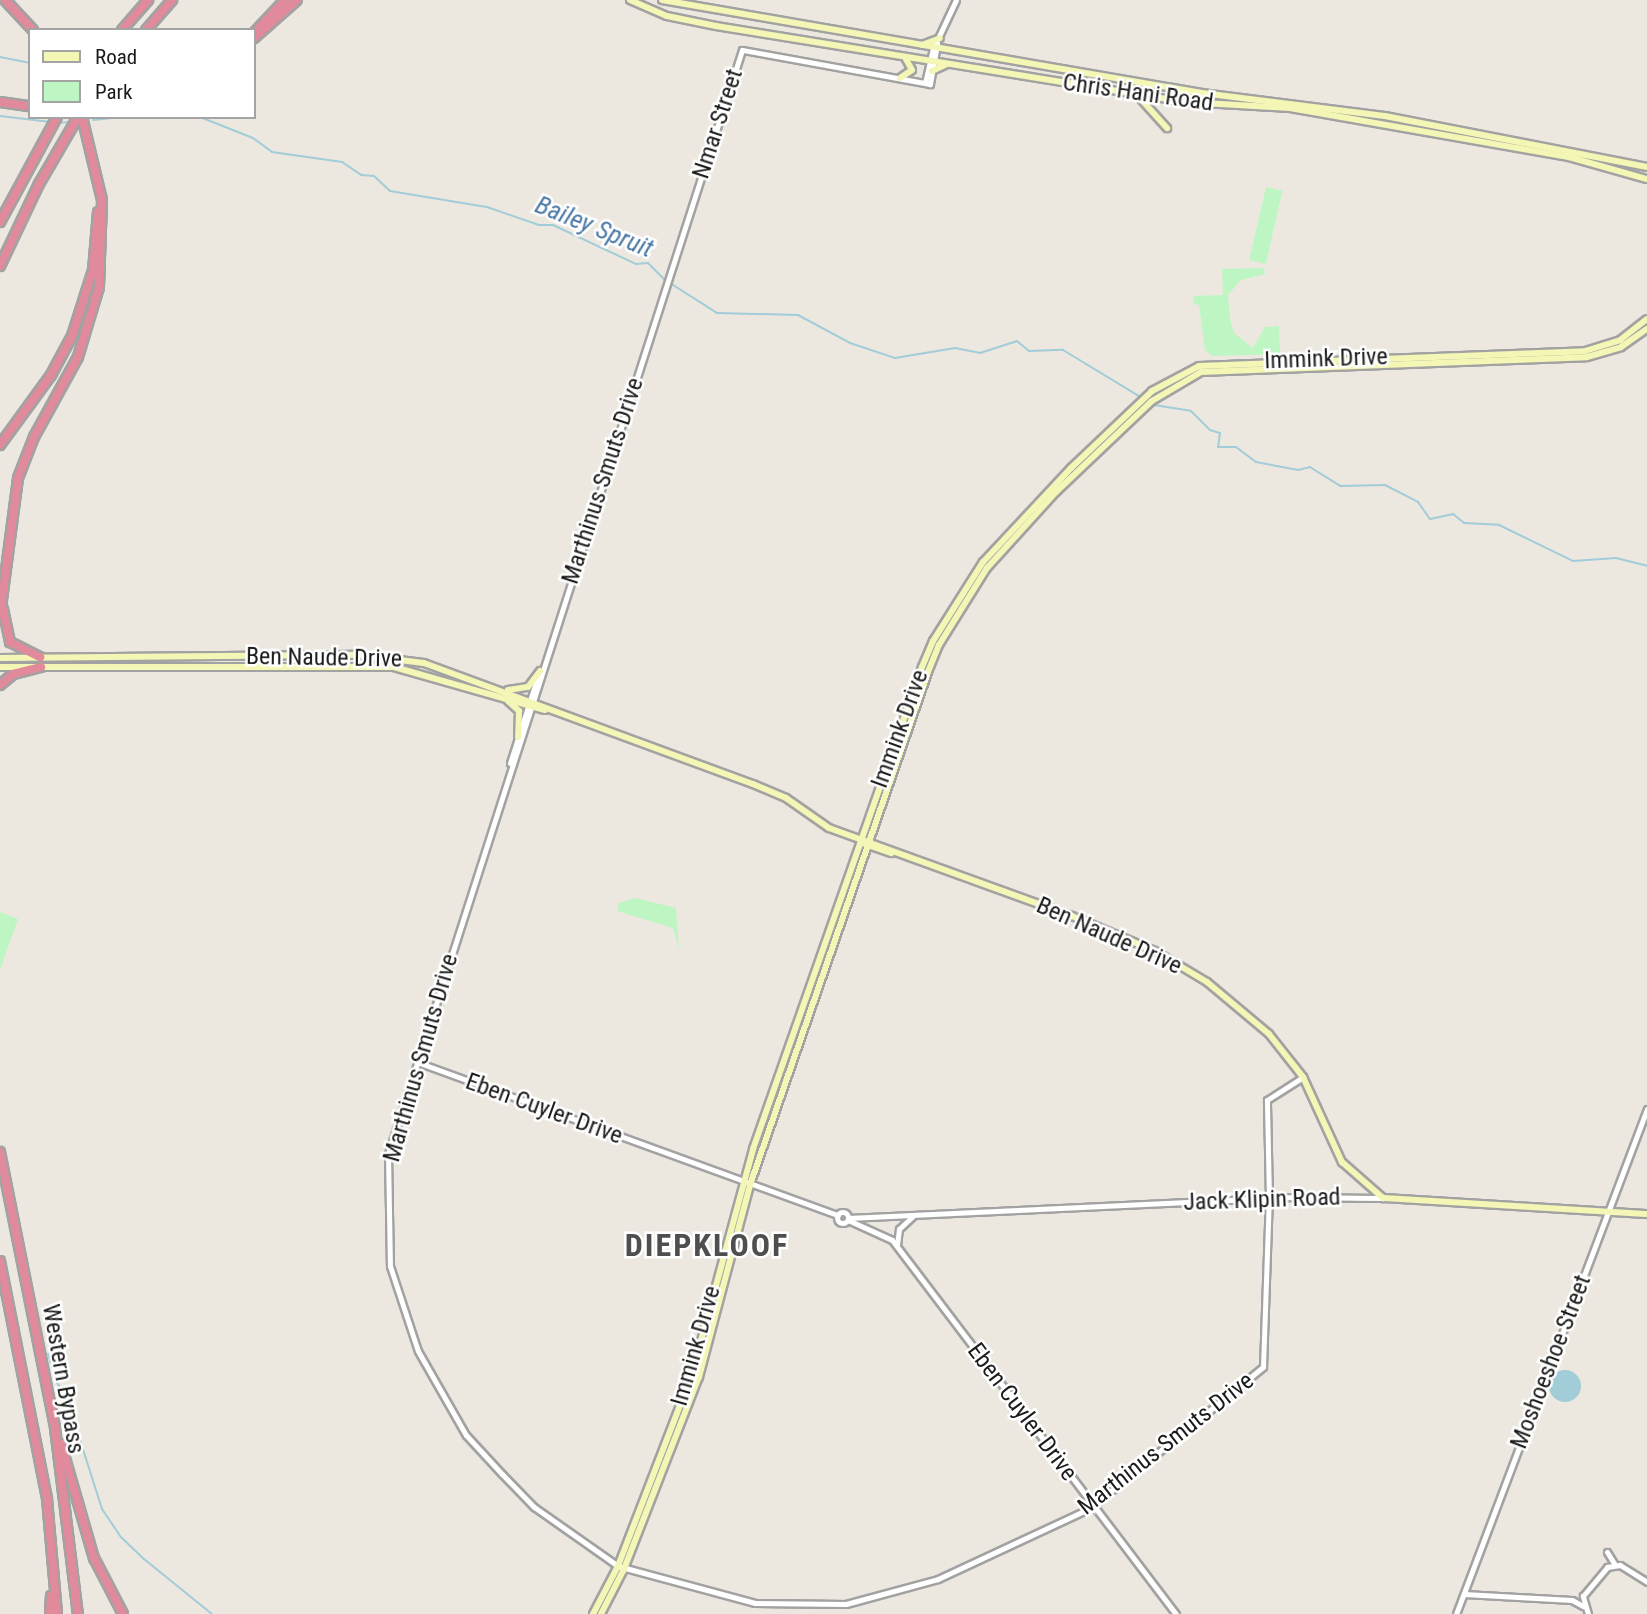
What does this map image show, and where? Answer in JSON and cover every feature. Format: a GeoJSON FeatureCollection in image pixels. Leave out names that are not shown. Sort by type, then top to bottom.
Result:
{"type":"FeatureCollection","features":[{"type":"Feature","properties":{"kind":"highway"},"geometry":{"type":"LineString","coordinates":[[5,0],[31,28]]}},
{"type":"Feature","properties":{"kind":"highway"},"geometry":{"type":"LineString","coordinates":[[124,28],[148,0]]}},
{"type":"Feature","properties":{"kind":"highway"},"geometry":{"type":"LineString","coordinates":[[148,28],[172,0]]}},
{"type":"Feature","properties":{"kind":"highway"},"geometry":{"type":"LineString","coordinates":[[256,31],[285,0]]}},
{"type":"Feature","properties":{"kind":"highway"},"geometry":{"type":"LineString","coordinates":[[256,36],[297,0]]}},
{"type":"Feature","properties":{"kind":"highway"},"geometry":{"type":"LineString","coordinates":[[0,102],[28,106]]}},
{"type":"Feature","properties":{"kind":"highway"},"geometry":{"type":"LineString","coordinates":[[0,222],[56,119]]}},
{"type":"Feature","properties":{"kind":"highway"},"geometry":{"type":"LineString","coordinates":[[0,265],[65,138],[81,119]]}},
{"type":"Feature","properties":{"kind":"highway"},"geometry":{"type":"LineString","coordinates":[[0,615],[22,465],[78,357],[97,296],[103,227],[94,161],[81,119]]}},
{"type":"Feature","properties":{"kind":"highway"},"geometry":{"type":"LineString","coordinates":[[0,445],[51,375],[83,308],[97,235],[94,161]]}},
{"type":"Feature","properties":{"kind":"highway"},"geometry":{"type":"LineString","coordinates":[[2,596],[7,639],[19,650],[40,657]]}},
{"type":"Feature","properties":{"kind":"highway"},"geometry":{"type":"LineString","coordinates":[[0,685],[13,674],[41,667]]}},
{"type":"Feature","properties":{"kind":"highway","name":"Western Bypass"},"geometry":{"type":"LineString","coordinates":[[0,1152],[55,1428],[78,1614]]}},
{"type":"Feature","properties":{"kind":"highway","name":"Western Bypass"},"geometry":{"type":"LineString","coordinates":[[0,1261],[47,1499],[57,1614]]}},
{"type":"Feature","properties":{"kind":"highway"},"geometry":{"type":"LineString","coordinates":[[55,1428],[94,1558],[123,1614]]}},
{"type":"Feature","properties":{"kind":"highway"},"geometry":{"type":"LineString","coordinates":[[50,1614],[53,1551]]}},
{"type":"Feature","properties":{"kind":"main road","name":"Chris Hani Road"},"geometry":{"type":"LineString","coordinates":[[630,0],[692,21],[1192,103],[1283,107],[1569,158],[1647,180]]}},
{"type":"Feature","properties":{"kind":"main road","name":"Chris Hani Road"},"geometry":{"type":"LineString","coordinates":[[662,0],[906,45],[938,43],[953,53],[1202,93],[1325,107],[1647,167]]}},
{"type":"Feature","properties":{"kind":"main road"},"geometry":{"type":"LineString","coordinates":[[906,45],[938,43],[953,53]]}},
{"type":"Feature","properties":{"kind":"main road"},"geometry":{"type":"LineString","coordinates":[[899,56],[912,66],[910,74],[900,78]]}},
{"type":"Feature","properties":{"kind":"main road"},"geometry":{"type":"LineString","coordinates":[[932,71],[948,64]]}},
{"type":"Feature","properties":{"kind":"main road"},"geometry":{"type":"LineString","coordinates":[[1135,94],[1147,102],[1167,128]]}},
{"type":"Feature","properties":{"kind":"main road"},"geometry":{"type":"LineString","coordinates":[[1325,107],[1351,114],[1355,120]]}},
{"type":"Feature","properties":{"kind":"main road","name":"Immink Drive"},"geometry":{"type":"LineString","coordinates":[[593,1614],[621,1567],[692,1374],[742,1182],[935,654],[968,596],[989,566],[1053,496],[1140,412],[1148,400],[1170,379],[1215,363],[1584,351],[1620,340],[1647,319]]}},
{"type":"Feature","properties":{"kind":"main road","name":"Immink Drive"},"geometry":{"type":"LineString","coordinates":[[601,1614],[699,1377],[750,1185],[925,659],[979,567],[1131,411],[1184,378],[1212,369],[1580,358],[1621,347],[1647,329]]}},
{"type":"Feature","properties":{"kind":"main road","name":"Ben Naude Drive"},"geometry":{"type":"LineString","coordinates":[[0,658],[379,656],[424,663],[781,795],[822,824],[1142,945],[1208,982],[1269,1034],[1303,1077],[1342,1162],[1382,1198]]}},
{"type":"Feature","properties":{"kind":"main road","name":"Ben Naude Drive"},"geometry":{"type":"LineString","coordinates":[[0,667],[377,665],[419,672],[495,691]]}},
{"type":"Feature","properties":{"kind":"main road"},"geometry":{"type":"LineString","coordinates":[[495,691],[524,689],[540,671]]}},
{"type":"Feature","properties":{"kind":"main road"},"geometry":{"type":"LineString","coordinates":[[495,691],[517,707],[518,737]]}},
{"type":"Feature","properties":{"kind":"main road","name":"Jack Klipin Road"},"geometry":{"type":"LineString","coordinates":[[1382,1198],[1647,1214]]}},
{"type":"Feature","properties":{"kind":"street"},"geometry":{"type":"LineString","coordinates":[[928,83],[931,61],[956,0]]}},
{"type":"Feature","properties":{"kind":"street","name":"Nmar Street"},"geometry":{"type":"LineString","coordinates":[[649,339],[742,50],[928,83]]}},
{"type":"Feature","properties":{"kind":"street"},"geometry":{"type":"LineString","coordinates":[[928,83],[932,71],[931,61]]}},
{"type":"Feature","properties":{"kind":"street","name":"Marthinus Smuts Drive"},"geometry":{"type":"LineString","coordinates":[[649,339],[388,1154],[390,1266],[420,1358],[466,1435],[534,1507],[621,1567],[747,1602],[846,1604],[938,1579],[1094,1506],[1265,1364],[1269,1199],[1268,1097],[1303,1077]]}},
{"type":"Feature","properties":{"kind":"street","name":"Marthinus Smuts Drive"},"geometry":{"type":"LineString","coordinates":[[532,703],[540,671],[558,623]]}},
{"type":"Feature","properties":{"kind":"street"},"geometry":{"type":"LineString","coordinates":[[506,783],[518,737],[532,703]]}},
{"type":"Feature","properties":{"kind":"street","name":"Eben Cuyler Drive"},"geometry":{"type":"LineString","coordinates":[[417,1062],[838,1217],[858,1220],[916,1214]]}},
{"type":"Feature","properties":{"kind":"street","name":"Moshoeshoe Street"},"geometry":{"type":"LineString","coordinates":[[1456,1614],[1647,1110]]}},
{"type":"Feature","properties":{"kind":"street","name":"Jack Klipin Road"},"geometry":{"type":"LineString","coordinates":[[916,1214],[1269,1199],[1382,1198]]}},
{"type":"Feature","properties":{"kind":"street"},"geometry":{"type":"LineString","coordinates":[[897,1248],[899,1229],[916,1214]]}},
{"type":"Feature","properties":{"kind":"street"},"geometry":{"type":"LineString","coordinates":[[838,1217],[848,1219]]}},
{"type":"Feature","properties":{"kind":"street","name":"Eben Cuyler Drive"},"geometry":{"type":"LineString","coordinates":[[858,1220],[886,1235],[897,1248],[1176,1614]]}},
{"type":"Feature","properties":{"kind":"street"},"geometry":{"type":"LineString","coordinates":[[1607,1567],[1607,1552],[1615,1564],[1647,1582]]}},
{"type":"Feature","properties":{"kind":"street"},"geometry":{"type":"LineString","coordinates":[[1465,1594],[1572,1600],[1583,1597],[1607,1567],[1615,1564]]}},
{"type":"Feature","properties":{"kind":"street"},"geometry":{"type":"LineString","coordinates":[[1583,1597],[1583,1606]]}},
{"type":"Feature","properties":{"kind":"street"},"geometry":{"type":"LineString","coordinates":[[1572,1600],[1583,1606],[1588,1614]]}},
{"type":"Feature","properties":{"kind":"green space"},"geometry":{"type":"Polygon","coordinates":[[[1266,187],[1283,191],[1266,264],[1249,260],[1266,187]]]}},
{"type":"Feature","properties":{"kind":"green space"},"geometry":{"type":"Polygon","coordinates":[[[1264,268],[1265,274],[1241,280],[1228,295],[1230,319],[1234,333],[1253,348],[1265,327],[1279,326],[1280,354],[1212,356],[1205,350],[1199,305],[1194,304],[1193,296],[1223,295],[1222,269],[1264,268]]]}},
{"type":"Feature","properties":{"kind":"green space"},"geometry":{"type":"Polygon","coordinates":[[[635,898],[676,908],[679,949],[673,928],[617,911],[619,903],[635,898]]]}},
{"type":"Feature","properties":{"kind":"green space"},"geometry":{"type":"Polygon","coordinates":[[[0,912],[18,919],[0,970],[0,912]]]}},
{"type":"Feature","properties":{"kind":"water"},"geometry":{"type":"Polygon","coordinates":[[[1565,1370],[1576,1375],[1581,1386],[1576,1397],[1565,1402],[1554,1397],[1549,1386],[1554,1375],[1565,1370]]]}},
{"type":"Feature","properties":{"kind":"waterway"},"geometry":{"type":"LineString","coordinates":[[0,57],[28,63]]}},
{"type":"Feature","properties":{"kind":"waterway"},"geometry":{"type":"LineString","coordinates":[[0,116],[51,122]]}},
{"type":"Feature","properties":{"kind":"waterway","name":"Bailey Spruit"},"geometry":{"type":"LineString","coordinates":[[93,120],[103,119]]}},
{"type":"Feature","properties":{"kind":"waterway","name":"Bailey Spruit"},"geometry":{"type":"LineString","coordinates":[[205,119],[253,138],[272,152],[342,162],[361,175],[374,176],[390,191],[487,207],[539,225],[553,225],[636,264],[648,263],[665,280]]}},
{"type":"Feature","properties":{"kind":"waterway"},"geometry":{"type":"LineString","coordinates":[[57,123],[70,122]]}},
{"type":"Feature","properties":{"kind":"waterway","name":"Bailey Spruit"},"geometry":{"type":"LineString","coordinates":[[670,283],[717,313],[798,315],[850,343],[895,358],[955,348],[980,353],[1017,341],[1029,351],[1063,350],[1149,402]]}},
{"type":"Feature","properties":{"kind":"waterway","name":"Bailey Spruit"},"geometry":{"type":"LineString","coordinates":[[1154,405],[1191,411],[1210,430],[1220,433],[1218,447],[1236,447],[1256,462],[1298,470],[1310,467],[1340,486],[1385,485],[1418,502],[1430,519],[1453,514],[1464,523],[1499,525],[1573,561],[1616,558],[1647,566]]}},
{"type":"Feature","properties":{"kind":"waterway"},"geometry":{"type":"LineString","coordinates":[[48,1354],[57,1383],[65,1393],[102,1509],[121,1537],[144,1559],[212,1614]]}},
{"type":"Feature","properties":{"kind":"district","name":"DIEPKLOOF"},"geometry":{"type":"Point","coordinates":[707,1245]}}]}
